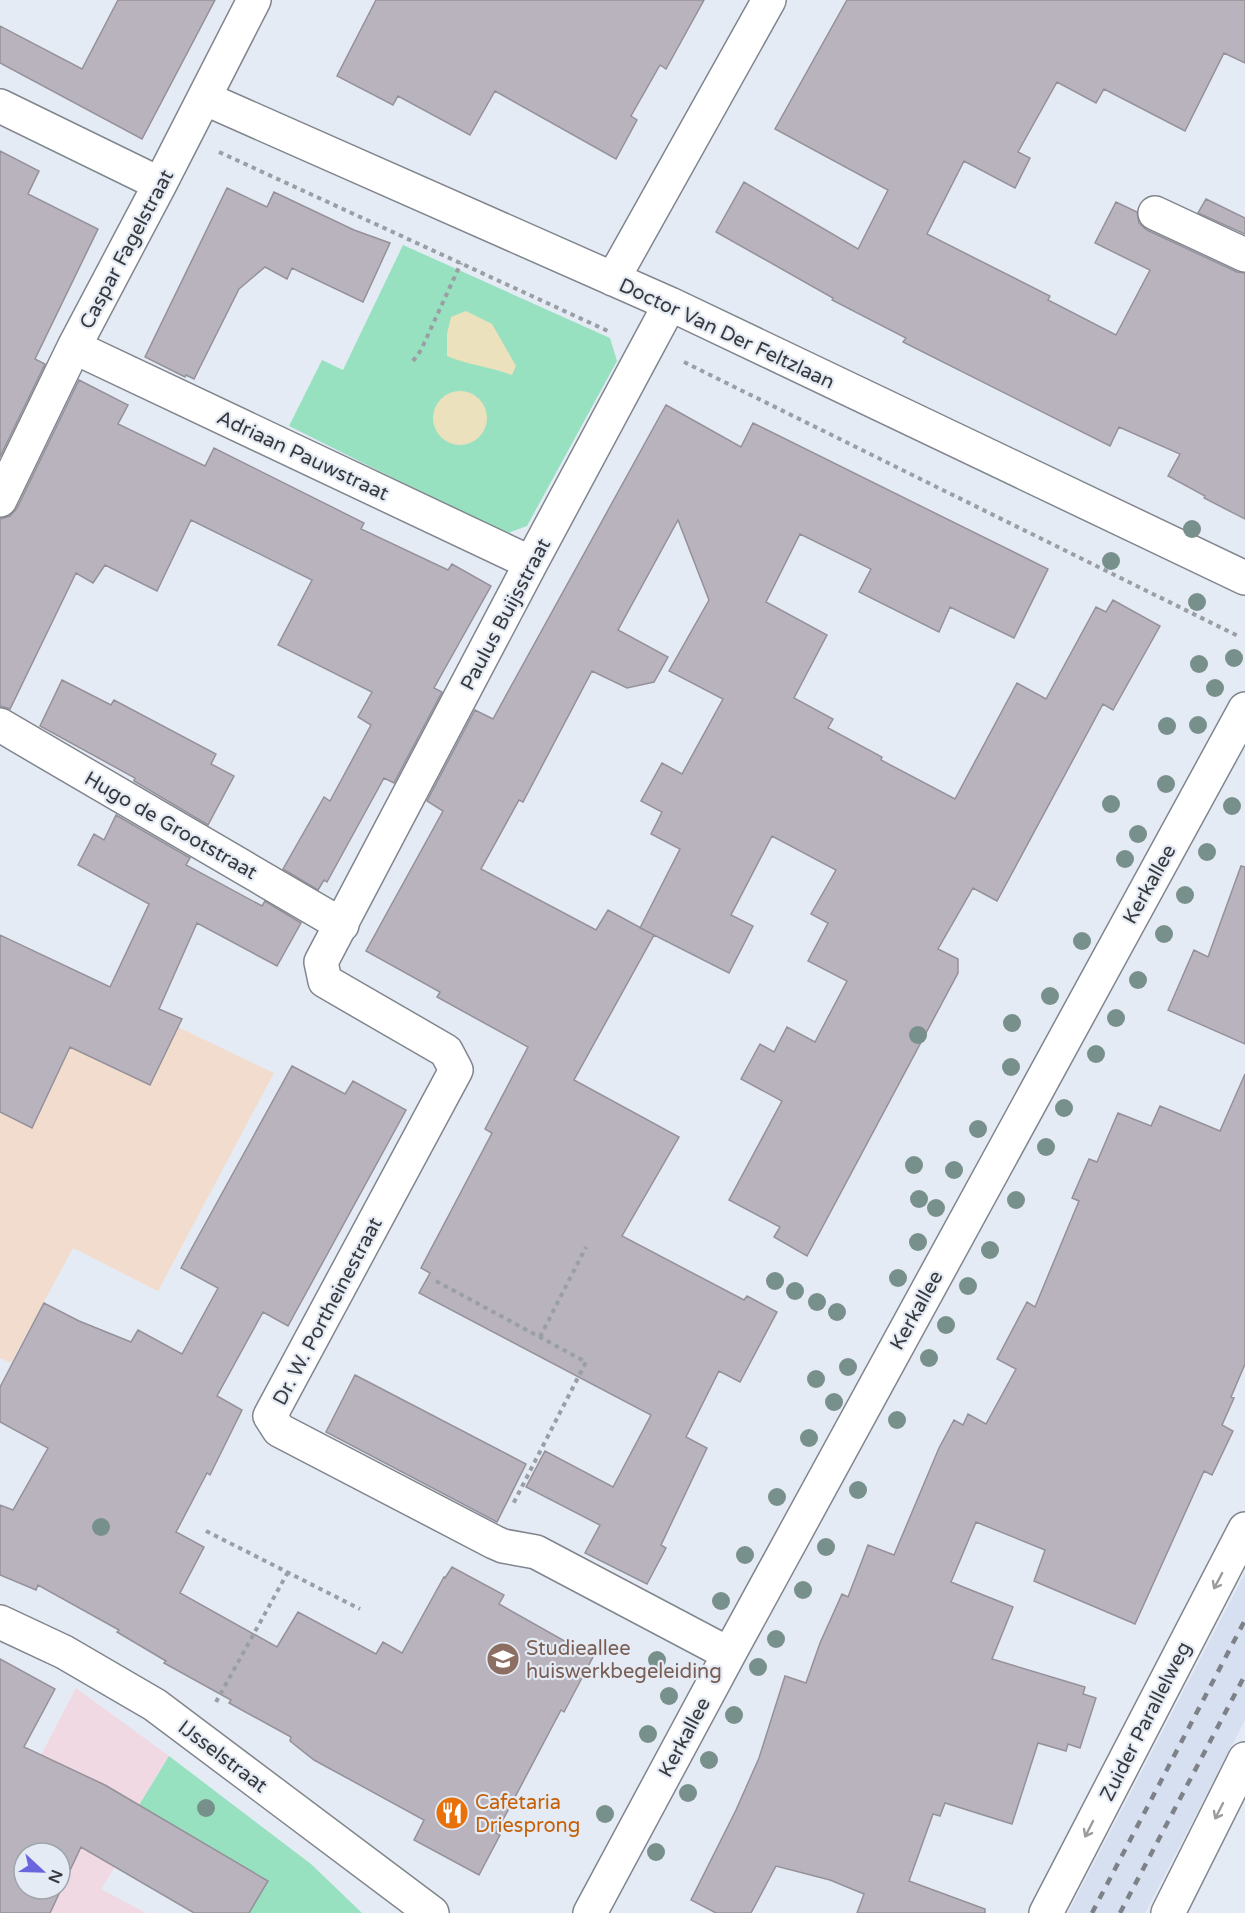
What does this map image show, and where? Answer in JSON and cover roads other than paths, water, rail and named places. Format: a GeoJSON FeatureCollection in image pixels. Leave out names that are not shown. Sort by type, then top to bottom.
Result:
{"type":"FeatureCollection","features":[{"type":"Feature","properties":{"kind":"street","name":"Caspar Fagelstraat"},"geometry":{"type":"LineString","coordinates":[[0,500],[74,347],[185,137],[254,0]]}},
{"type":"Feature","properties":{"kind":"street"},"geometry":{"type":"LineString","coordinates":[[613,279],[769,0]]}},
{"type":"Feature","properties":{"kind":"street","name":"Doctor Van Der Feltzlaan"},"geometry":{"type":"LineString","coordinates":[[204,98],[670,304],[1245,578]]}},
{"type":"Feature","properties":{"kind":"street"},"geometry":{"type":"LineString","coordinates":[[0,106],[160,184]]}},
{"type":"Feature","properties":{"kind":"street"},"geometry":{"type":"LineString","coordinates":[[1155,213],[1245,255]]}},
{"type":"Feature","properties":{"kind":"street","name":"Paulus Buijsstraat"},"geometry":{"type":"LineString","coordinates":[[342,925],[531,563],[670,304]]}},
{"type":"Feature","properties":{"kind":"street","name":"Adriaan Pauwstraat"},"geometry":{"type":"LineString","coordinates":[[74,347],[531,563]]}},
{"type":"Feature","properties":{"kind":"street","name":"Kerkallee"},"geometry":{"type":"LineString","coordinates":[[590,1913],[1245,709]]}},
{"type":"Feature","properties":{"kind":"street","name":"Hugo de Grootstraat"},"geometry":{"type":"LineString","coordinates":[[0,725],[342,925]]}},
{"type":"Feature","properties":{"kind":"street","name":"Dr. W. Portheinestraat"},"geometry":{"type":"LineString","coordinates":[[342,925],[321,962],[325,981],[446,1051],[456,1070],[270,1416],[279,1430],[494,1542],[503,1546],[536,1552],[729,1654]]}},
{"type":"Feature","properties":{"kind":"street","name":"Zuider Parallelweg"},"geometry":{"type":"LineString","coordinates":[[1046,1913],[1245,1529]]}},
{"type":"Feature","properties":{"kind":"street","name":"IJsselstraat"},"geometry":{"type":"LineString","coordinates":[[0,1622],[74,1658],[155,1705],[432,1913]]}},
{"type":"Feature","properties":{"kind":"street"},"geometry":{"type":"LineString","coordinates":[[1168,1913],[1245,1759]]}},
{"type":"Feature","properties":{"kind":"railway"},"geometry":{"type":"LineString","coordinates":[[1092,1913],[1245,1620]]}},
{"type":"Feature","properties":{"kind":"railway"},"geometry":{"type":"LineString","coordinates":[[1120,1913],[1245,1675]]}},
{"type":"Feature","properties":{"kind":"place","name":"Studieallee huiswerkbegeleiding"},"geometry":{"type":"Point","coordinates":[503,1659]}},
{"type":"Feature","properties":{"kind":"place","name":"Cafetaria Driesprong"},"geometry":{"type":"Point","coordinates":[452,1813]}}]}
